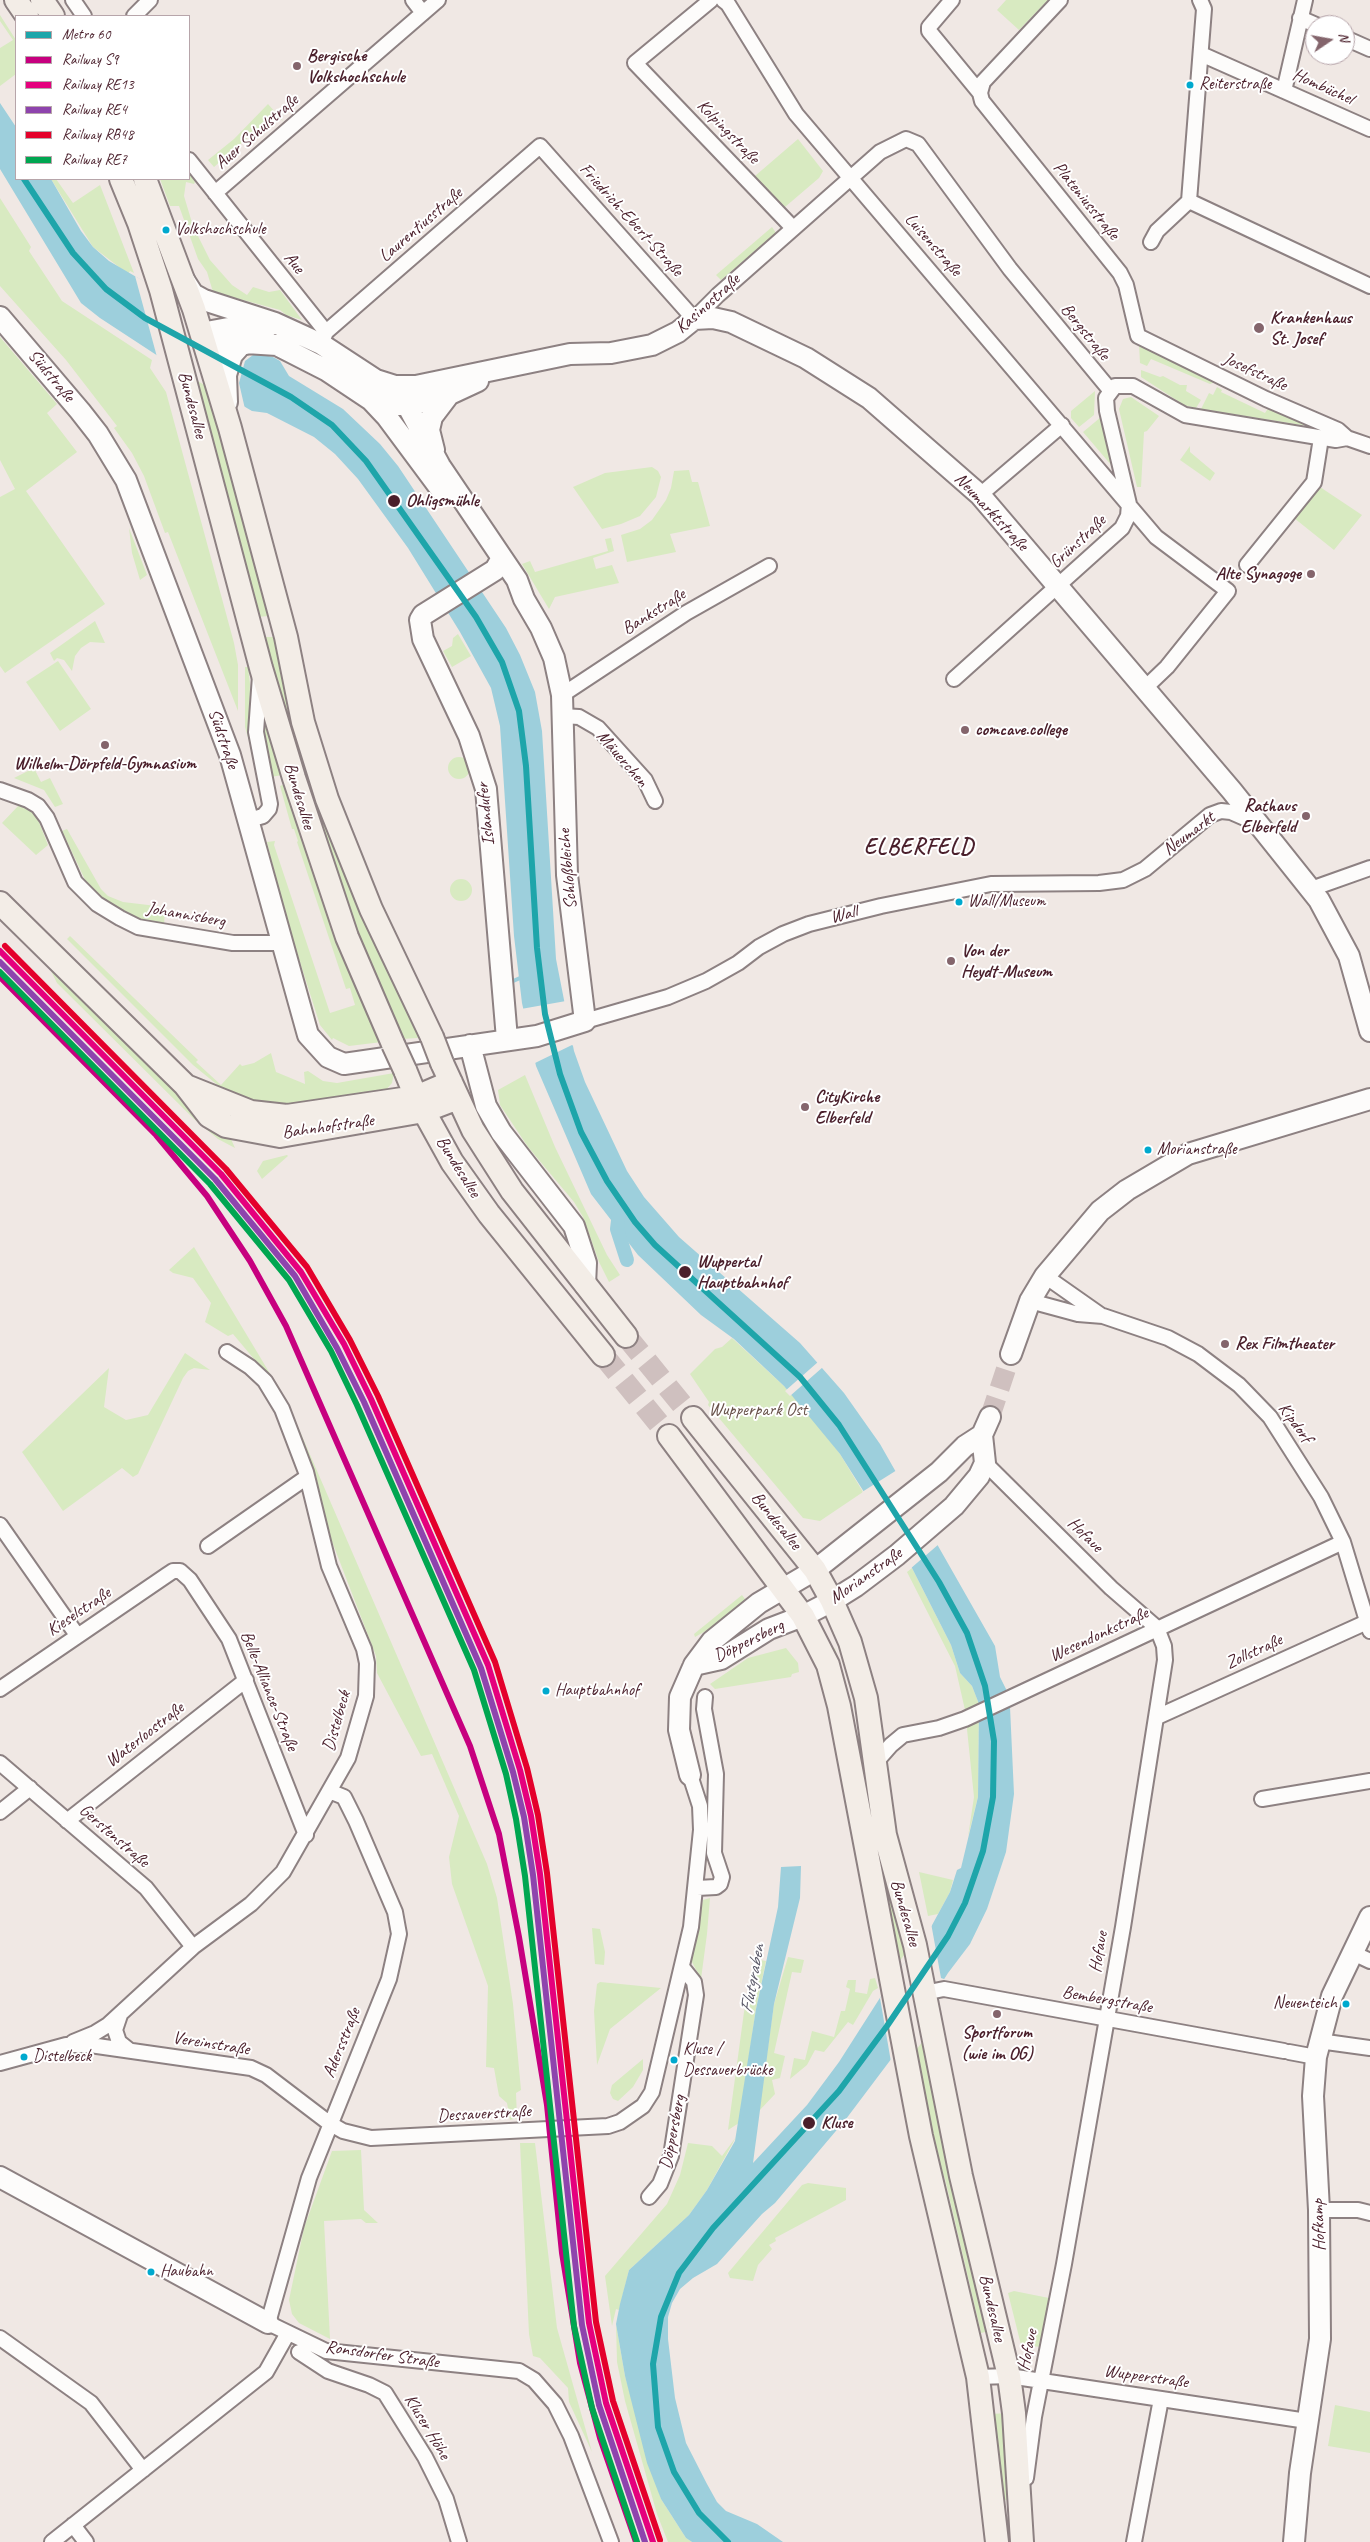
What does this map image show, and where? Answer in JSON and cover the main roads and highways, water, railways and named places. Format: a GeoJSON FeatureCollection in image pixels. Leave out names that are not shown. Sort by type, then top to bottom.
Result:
{"type":"FeatureCollection","features":[{"type":"Feature","properties":{"kind":"main road"},"geometry":{"type":"LineString","coordinates":[[42,0],[52,15]]}},
{"type":"Feature","properties":{"kind":"main road","name":"Bundesallee"},"geometry":{"type":"LineString","coordinates":[[121,180],[139,224],[161,290],[261,668],[331,892],[393,1044],[420,1104],[452,1162],[489,1214],[604,1355]]}},
{"type":"Feature","properties":{"kind":"main road","name":"Bundesallee"},"geometry":{"type":"LineString","coordinates":[[145,180],[194,309],[222,396],[280,615],[301,713],[327,799],[371,909],[432,1037],[473,1130],[512,1190],[626,1336]]}},
{"type":"Feature","properties":{"kind":"main road"},"geometry":{"type":"LineString","coordinates":[[179,356],[204,341]]}},
{"type":"Feature","properties":{"kind":"main road"},"geometry":{"type":"LineString","coordinates":[[250,625],[256,631],[266,632],[273,627],[280,615]]}},
{"type":"Feature","properties":{"kind":"main road","name":"Bahnhofstraße"},"geometry":{"type":"LineString","coordinates":[[3,911],[184,1085],[209,1116],[226,1126],[280,1136],[420,1104],[450,1081]]}},
{"type":"Feature","properties":{"kind":"main road","name":"Bundesallee"},"geometry":{"type":"LineString","coordinates":[[693,1418],[815,1570],[832,1601],[850,1642],[866,1698],[885,1835],[929,1997],[960,2176],[1008,2376],[1014,2413],[1022,2542]]}},
{"type":"Feature","properties":{"kind":"main road","name":"Bundesallee"},"geometry":{"type":"LineString","coordinates":[[668,1436],[804,1616],[828,1665],[839,1706],[921,2136],[978,2377],[997,2542]]}},
{"type":"Feature","properties":{"kind":"main road"},"geometry":{"type":"LineString","coordinates":[[994,2514],[998,2509],[1007,2507],[1016,2511],[1020,2518]]}},
{"type":"Feature","properties":{"kind":"water"},"geometry":{"type":"Polygon","coordinates":[[[0,103],[15,126],[15,180],[52,180],[81,231],[93,247],[109,261],[280,361],[289,376],[343,409],[380,444],[398,466],[506,628],[520,655],[535,692],[542,731],[556,959],[574,1051],[585,1082],[627,1171],[644,1197],[679,1237],[800,1343],[844,1393],[880,1444],[995,1646],[1000,1677],[1007,1691],[1010,1707],[1014,1794],[1006,1852],[987,1909],[970,1944],[948,1973],[904,2042],[846,2119],[775,2203],[762,2214],[717,2264],[693,2278],[680,2289],[672,2303],[668,2317],[668,2339],[675,2398],[686,2443],[717,2502],[726,2511],[757,2524],[783,2542],[692,2542],[686,2538],[661,2499],[647,2463],[625,2376],[616,2324],[620,2304],[629,2270],[689,2215],[707,2190],[735,2141],[756,2009],[778,1907],[781,1867],[801,1866],[800,1898],[774,2004],[753,2163],[807,2105],[839,2062],[892,1979],[931,1927],[950,1892],[957,1870],[961,1868],[978,1797],[979,1704],[972,1686],[960,1673],[951,1645],[912,1568],[840,1454],[784,1386],[734,1339],[701,1315],[638,1255],[591,1194],[536,1066],[522,1003],[514,936],[500,726],[491,688],[460,632],[408,548],[358,479],[335,454],[314,437],[267,413],[252,411],[158,356],[100,318],[81,303],[0,169],[0,103]]]}},
{"type":"Feature","properties":{"kind":"waterway"},"geometry":{"type":"LineString","coordinates":[[511,982],[520,978]]}},
{"type":"Feature","properties":{"kind":"waterway","name":"Flutgraben"},"geometry":{"type":"LineString","coordinates":[[619,1212],[617,1229],[627,1260]]}},
{"type":"Feature","properties":{"kind":"tunnel"},"geometry":{"type":"LineString","coordinates":[[626,1336],[693,1418]]}},
{"type":"Feature","properties":{"kind":"tunnel"},"geometry":{"type":"LineString","coordinates":[[990,1417],[1011,1354]]}},
{"type":"Feature","properties":{"kind":"tunnel"},"geometry":{"type":"LineString","coordinates":[[603,1355],[669,1436]]}},
{"type":"Feature","properties":{"kind":"metro line","name":"60"},"geometry":{"type":"LineString","coordinates":[[25,180],[73,253],[106,289],[145,318],[291,397],[332,425],[366,461],[476,617],[502,662],[519,711],[526,766],[537,948],[545,1014],[560,1074],[581,1132],[607,1181],[635,1222],[655,1245],[800,1377],[839,1425],[939,1582],[967,1633],[985,1686],[994,1741],[993,1797],[983,1851],[965,1903],[948,1936],[887,2026],[839,2091],[713,2228],[679,2273],[661,2317],[653,2364],[658,2427],[674,2472],[699,2513],[728,2542]]}},
{"type":"Feature","properties":{"kind":"rail line","name":"RB48"},"geometry":{"type":"LineString","coordinates":[[5,946],[226,1169],[307,1267],[350,1340],[378,1396],[495,1662],[527,1768],[538,1815],[547,1873],[596,2322],[613,2401],[660,2540]]}},
{"type":"Feature","properties":{"kind":"rail line","name":"RE13"},"geometry":{"type":"LineString","coordinates":[[0,951],[221,1174],[301,1272],[344,1344],[371,1399],[488,1665],[520,1770],[531,1816],[540,1874],[589,2323],[606,2403],[653,2542]]}},
{"type":"Feature","properties":{"kind":"rail line","name":"RE4"},"geometry":{"type":"LineString","coordinates":[[0,962],[215,1179],[295,1276],[337,1348],[364,1402],[481,1668],[513,1772],[524,1817],[533,1875],[582,2325],[599,2405],[645,2542]]}},
{"type":"Feature","properties":{"kind":"rail line","name":"RE7"},"geometry":{"type":"LineString","coordinates":[[0,972],[210,1184],[289,1280],[331,1351],[357,1405],[474,1670],[506,1774],[516,1819],[525,1876],[574,2326],[592,2408],[637,2542]]}},
{"type":"Feature","properties":{"kind":"rail line","name":"S9"},"geometry":{"type":"LineString","coordinates":[[0,977],[156,1135],[207,1196],[250,1261],[286,1326],[470,1746],[499,1834],[519,1937],[547,2105],[562,2253],[580,2363],[600,2438],[636,2542]]}},
{"type":"Feature","properties":{"kind":"place","name":"Bergische Volkshochschule"},"geometry":{"type":"Point","coordinates":[297,66]}},
{"type":"Feature","properties":{"kind":"place","name":"Reiterstraße"},"geometry":{"type":"Point","coordinates":[1190,85]}},
{"type":"Feature","properties":{"kind":"place","name":"Volkshochschule"},"geometry":{"type":"Point","coordinates":[166,230]}},
{"type":"Feature","properties":{"kind":"place","name":"Krankenhaus St. Josef"},"geometry":{"type":"Point","coordinates":[1259,328]}},
{"type":"Feature","properties":{"kind":"place","name":"Ohligsmühle"},"geometry":{"type":"Point","coordinates":[394,501]}},
{"type":"Feature","properties":{"kind":"place","name":"Alte Synagoge"},"geometry":{"type":"Point","coordinates":[1311,574]}},
{"type":"Feature","properties":{"kind":"place","name":"comcave.college"},"geometry":{"type":"Point","coordinates":[965,730]}},
{"type":"Feature","properties":{"kind":"place","name":"Wilhelm-Dörpfeld-Gymnasium"},"geometry":{"type":"Point","coordinates":[105,745]}},
{"type":"Feature","properties":{"kind":"place","name":"Rathaus Elberfeld"},"geometry":{"type":"Point","coordinates":[1306,816]}},
{"type":"Feature","properties":{"kind":"place","name":"Wall/Museum"},"geometry":{"type":"Point","coordinates":[959,902]}},
{"type":"Feature","properties":{"kind":"place","name":"Von der Heydt-Museum"},"geometry":{"type":"Point","coordinates":[951,961]}},
{"type":"Feature","properties":{"kind":"place","name":"CityKirche Elberfeld"},"geometry":{"type":"Point","coordinates":[805,1107]}},
{"type":"Feature","properties":{"kind":"place","name":"Morianstraße"},"geometry":{"type":"Point","coordinates":[1148,1150]}},
{"type":"Feature","properties":{"kind":"place","name":"Wuppertal Hauptbahnhof"},"geometry":{"type":"Point","coordinates":[685,1272]}},
{"type":"Feature","properties":{"kind":"place","name":"Rex Filmtheater"},"geometry":{"type":"Point","coordinates":[1225,1344]}},
{"type":"Feature","properties":{"kind":"place","name":"Hauptbahnhof"},"geometry":{"type":"Point","coordinates":[546,1691]}},
{"type":"Feature","properties":{"kind":"place","name":"Neuenteich"},"geometry":{"type":"Point","coordinates":[1346,2004]}},
{"type":"Feature","properties":{"kind":"place","name":"Sportforum (wie im OG)"},"geometry":{"type":"Point","coordinates":[997,2014]}},
{"type":"Feature","properties":{"kind":"place","name":"Distelbeck"},"geometry":{"type":"Point","coordinates":[24,2057]}},
{"type":"Feature","properties":{"kind":"place","name":"Kluse / Dessauerbrücke"},"geometry":{"type":"Point","coordinates":[674,2060]}},
{"type":"Feature","properties":{"kind":"place","name":"Kluse"},"geometry":{"type":"Point","coordinates":[809,2123]}},
{"type":"Feature","properties":{"kind":"place","name":"Haubahn"},"geometry":{"type":"Point","coordinates":[151,2272]}},
{"type":"Feature","properties":{"kind":"district","name":"ELBERFELD"},"geometry":{"type":"Point","coordinates":[919,848]}},
{"type":"Feature","properties":{"kind":"park label","name":"Wupperpark Ost"},"geometry":{"type":"Point","coordinates":[758,1410]}}]}
